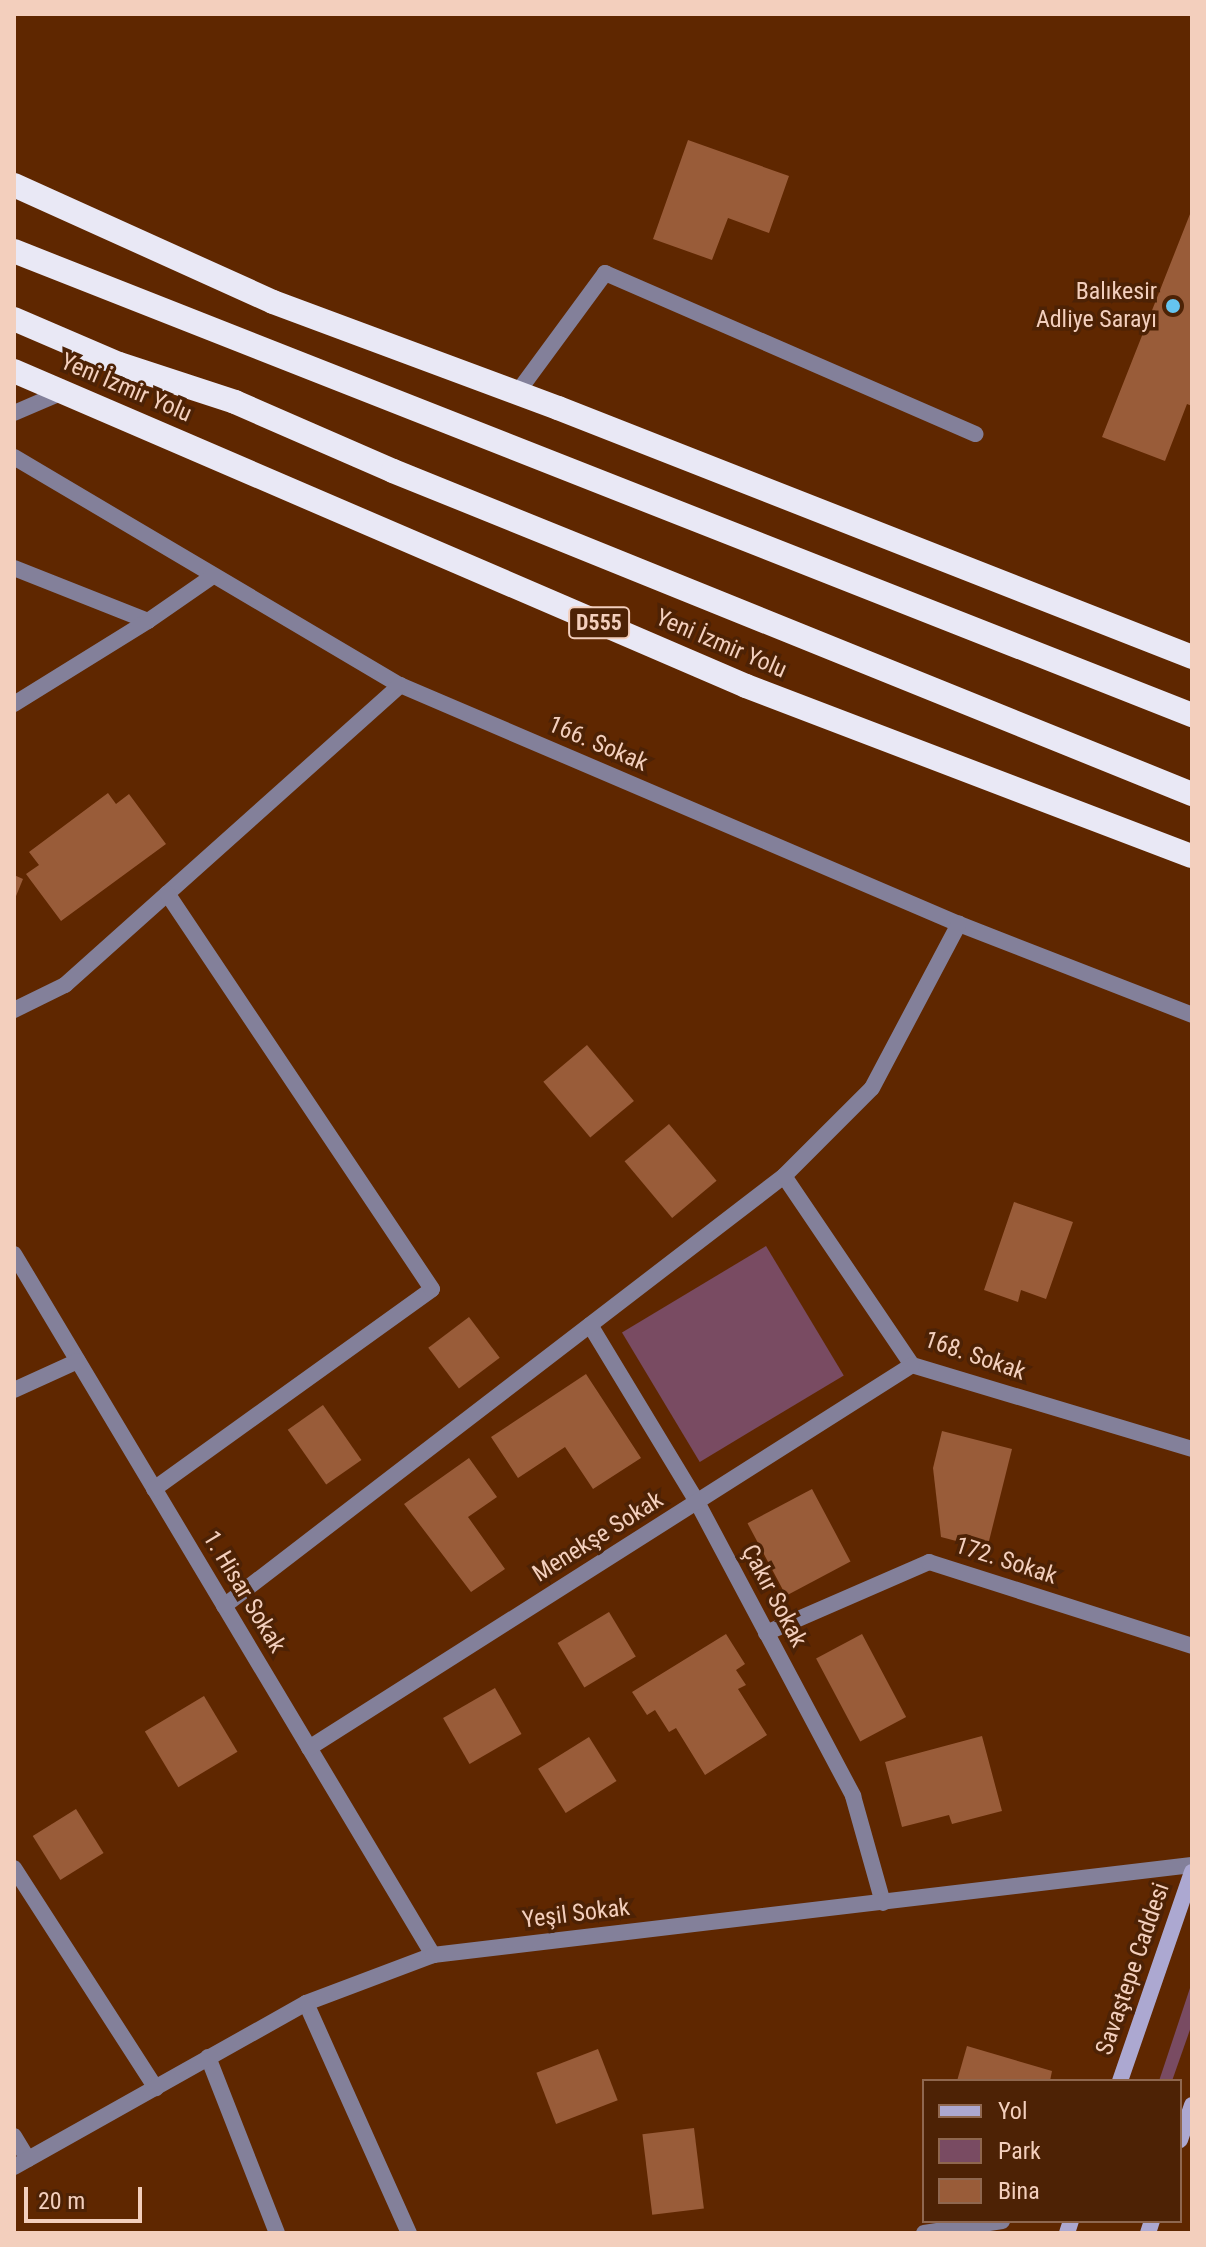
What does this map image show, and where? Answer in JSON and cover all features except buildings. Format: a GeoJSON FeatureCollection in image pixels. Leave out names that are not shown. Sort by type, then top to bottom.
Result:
{"type":"FeatureCollection","features":[{"type":"Feature","properties":{"kind":"highway"},"geometry":{"type":"LineString","coordinates":[[14,185],[273,302],[517,393],[1192,657]]}},
{"type":"Feature","properties":{"kind":"highway"},"geometry":{"type":"LineString","coordinates":[[14,251],[1192,715]]}},
{"type":"Feature","properties":{"kind":"highway","name":"Yeni İzmir Yolu"},"geometry":{"type":"LineString","coordinates":[[14,319],[119,364],[235,402],[393,471],[1192,794]]}},
{"type":"Feature","properties":{"kind":"highway","name":"Yeni İzmir Yolu"},"geometry":{"type":"LineString","coordinates":[[14,371],[746,686],[1192,856]]}},
{"type":"Feature","properties":{"kind":"main road","name":"Savaştepe Caddesi"},"geometry":{"type":"LineString","coordinates":[[1121,2079],[1192,1872]]}},
{"type":"Feature","properties":{"kind":"main road"},"geometry":{"type":"LineString","coordinates":[[1182,2134],[1192,2105]]}},
{"type":"Feature","properties":{"kind":"street"},"geometry":{"type":"LineString","coordinates":[[517,393],[605,273],[976,434]]}},
{"type":"Feature","properties":{"kind":"street"},"geometry":{"type":"LineString","coordinates":[[14,413],[65,391]]}},
{"type":"Feature","properties":{"kind":"street","name":"166. Sokak"},"geometry":{"type":"LineString","coordinates":[[14,457],[400,685],[959,924],[1192,1015]]}},
{"type":"Feature","properties":{"kind":"street"},"geometry":{"type":"LineString","coordinates":[[14,568],[148,621]]}},
{"type":"Feature","properties":{"kind":"street"},"geometry":{"type":"LineString","coordinates":[[14,704],[148,621],[213,576]]}},
{"type":"Feature","properties":{"kind":"street"},"geometry":{"type":"LineString","coordinates":[[14,1010],[65,985],[400,685]]}},
{"type":"Feature","properties":{"kind":"street"},"geometry":{"type":"LineString","coordinates":[[154,1489],[432,1289],[167,893]]}},
{"type":"Feature","properties":{"kind":"street"},"geometry":{"type":"LineString","coordinates":[[224,1606],[784,1176],[872,1088],[959,924]]}},
{"type":"Feature","properties":{"kind":"street","name":"168. Sokak"},"geometry":{"type":"LineString","coordinates":[[784,1176],[912,1365],[1192,1449]]}},
{"type":"Feature","properties":{"kind":"street","name":"1. Hisar Sokak"},"geometry":{"type":"LineString","coordinates":[[14,1254],[433,1955]]}},
{"type":"Feature","properties":{"kind":"street","name":"Çakır Sokak"},"geometry":{"type":"LineString","coordinates":[[590,1325],[697,1502],[853,1796],[883,1903]]}},
{"type":"Feature","properties":{"kind":"street"},"geometry":{"type":"LineString","coordinates":[[14,1390],[78,1361]]}},
{"type":"Feature","properties":{"kind":"street","name":"Menekşe Sokak"},"geometry":{"type":"LineString","coordinates":[[309,1748],[912,1365]]}},
{"type":"Feature","properties":{"kind":"street","name":"172. Sokak"},"geometry":{"type":"LineString","coordinates":[[766,1633],[929,1562],[1192,1646]]}},
{"type":"Feature","properties":{"kind":"street","name":"Yeşil Sokak"},"geometry":{"type":"LineString","coordinates":[[21,2163],[306,2003],[433,1955],[1192,1865]]}},
{"type":"Feature","properties":{"kind":"street"},"geometry":{"type":"LineString","coordinates":[[14,1868],[156,2088]]}},
{"type":"Feature","properties":{"kind":"street"},"geometry":{"type":"LineString","coordinates":[[306,2003],[409,2233]]}},
{"type":"Feature","properties":{"kind":"street"},"geometry":{"type":"LineString","coordinates":[[208,2057],[277,2233]]}},
{"type":"Feature","properties":{"kind":"street"},"geometry":{"type":"LineString","coordinates":[[14,2136],[21,2163]]}},
{"type":"Feature","properties":{"kind":"street"},"geometry":{"type":"LineString","coordinates":[[924,2233],[989,2223]]}},
{"type":"Feature","properties":{"kind":"green space"},"geometry":{"type":"Polygon","coordinates":[[[766,1246],[844,1375],[700,1462],[622,1333],[766,1246]]]}},
{"type":"Feature","properties":{"kind":"green space"},"geometry":{"type":"Polygon","coordinates":[[[1192,1982],[1192,2024],[1173,2079],[1160,2079],[1192,1982]]]}},
{"type":"Feature","properties":{"kind":"place","name":"Balıkesir Adliye Sarayı"},"geometry":{"type":"Point","coordinates":[1173,306]}}]}
